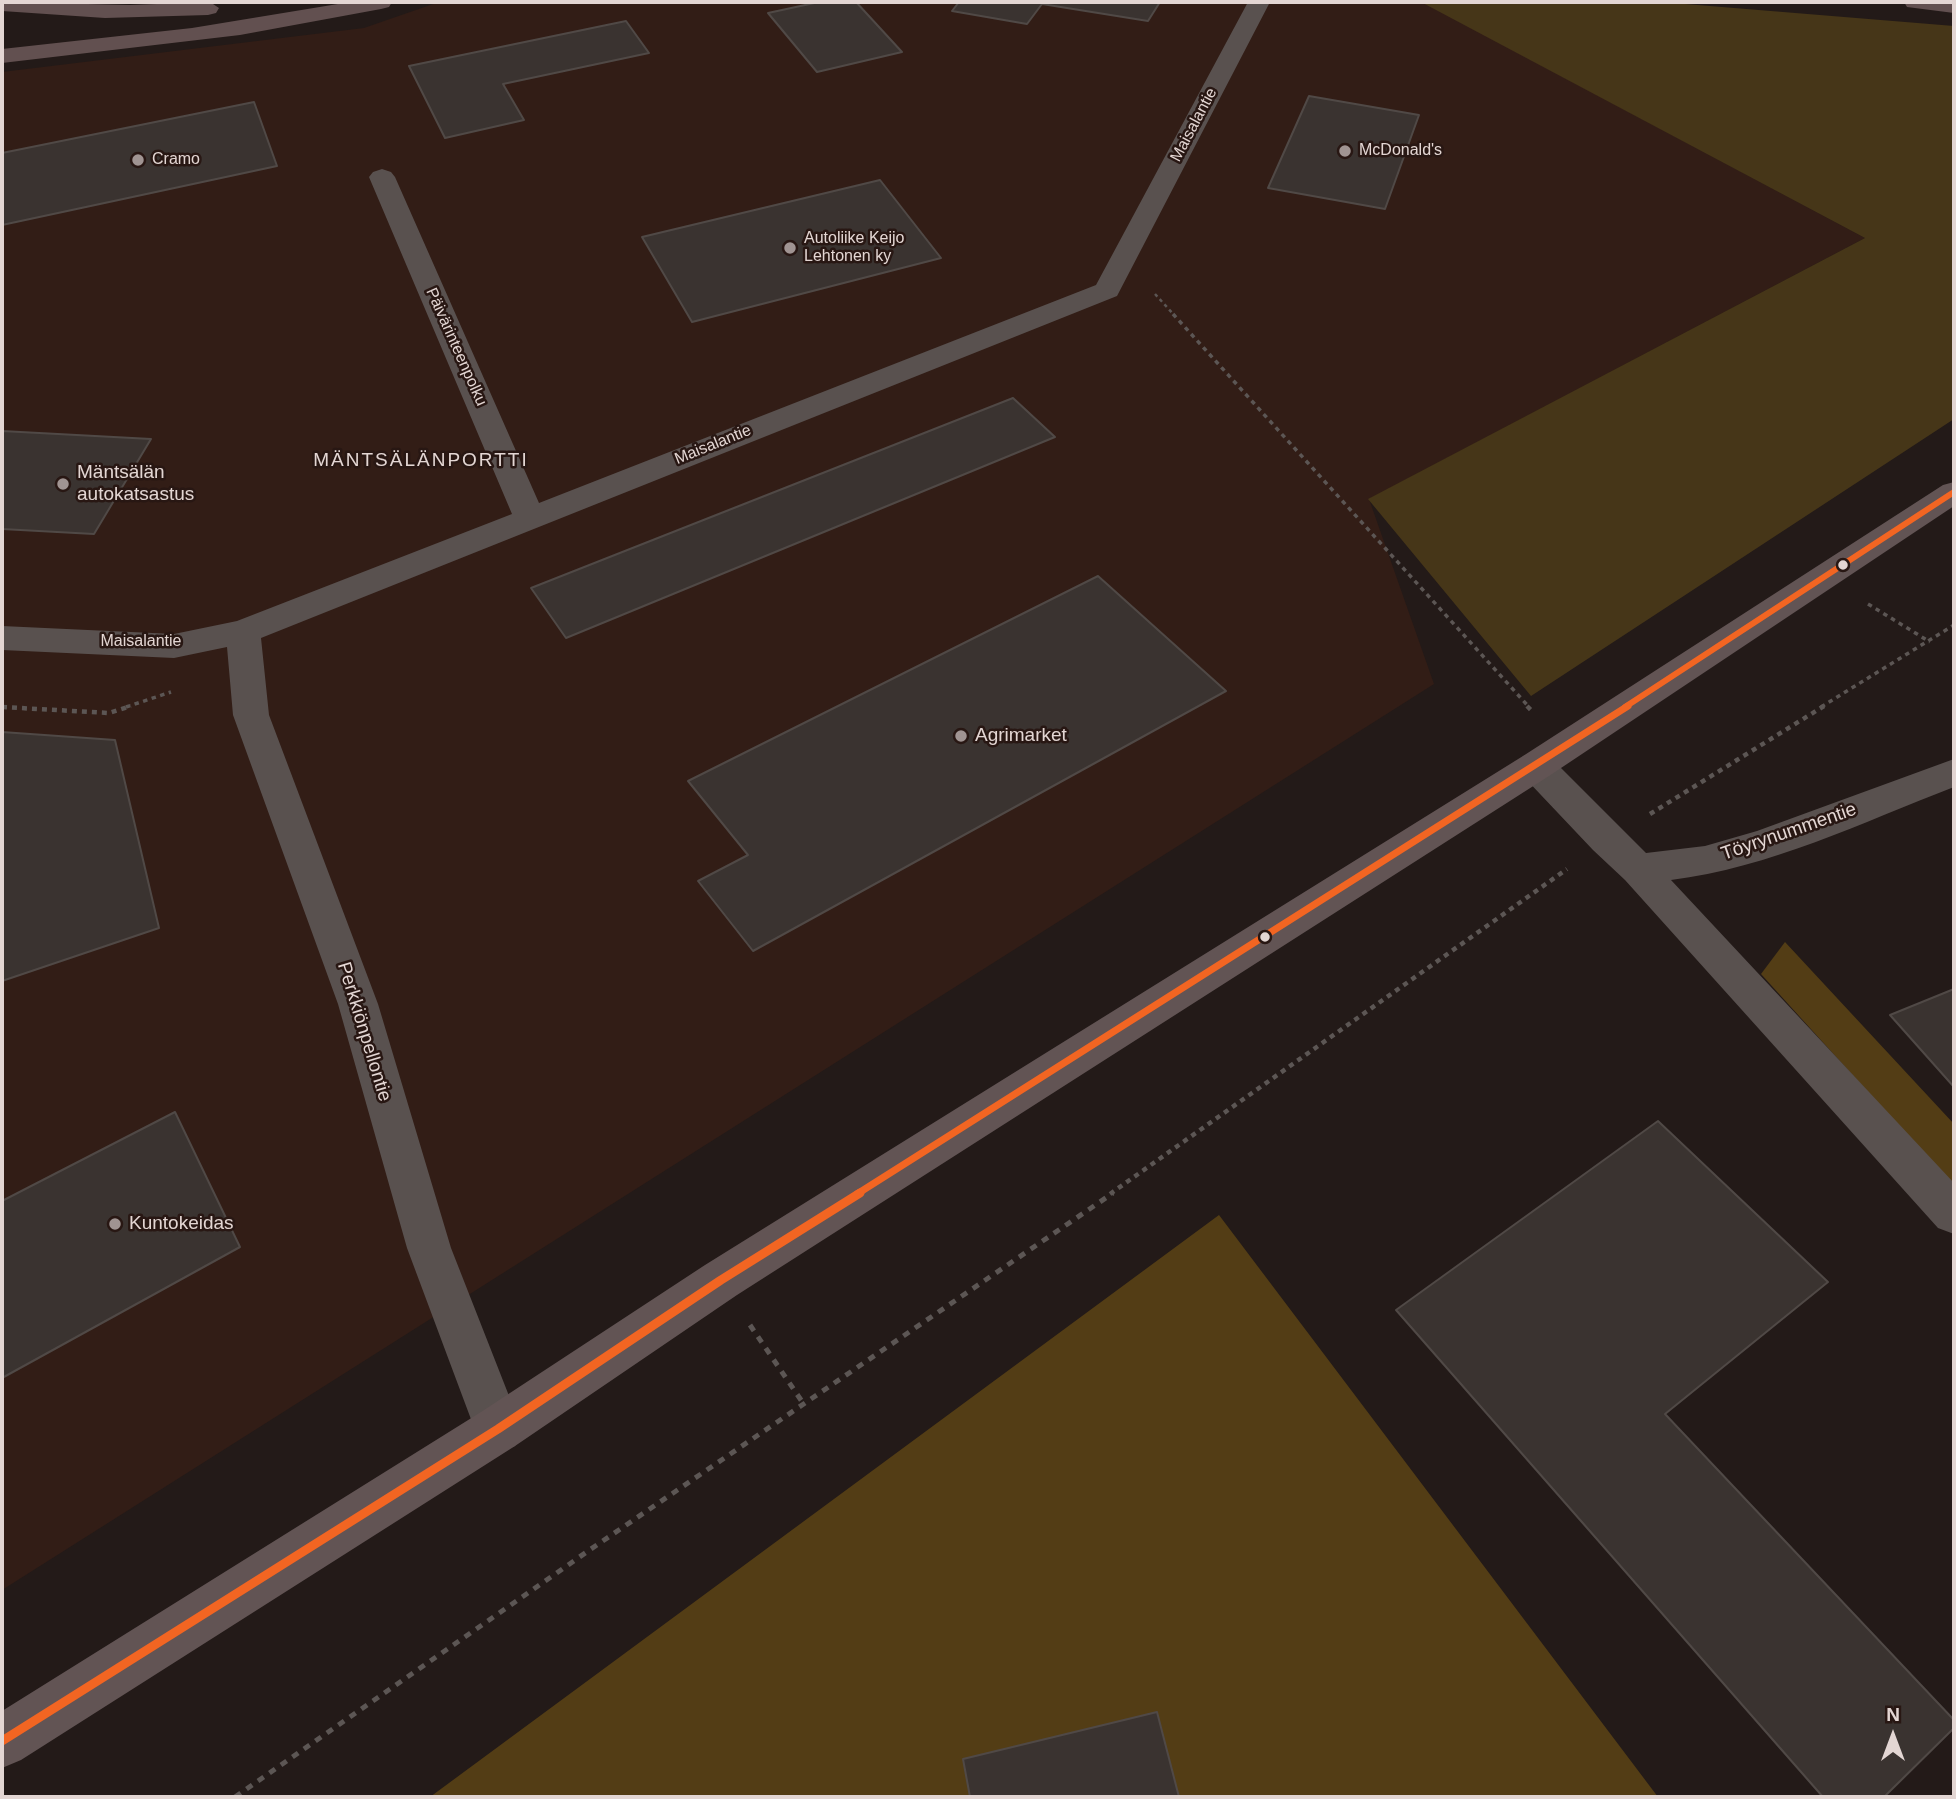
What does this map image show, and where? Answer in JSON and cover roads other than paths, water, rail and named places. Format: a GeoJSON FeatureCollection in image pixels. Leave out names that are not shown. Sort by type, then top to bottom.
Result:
{"type":"FeatureCollection","features":[{"type":"Feature","properties":{"kind":"highway"},"geometry":{"type":"LineString","coordinates":[[2,56],[255,25],[339,12],[381,2]]}},
{"type":"Feature","properties":{"kind":"highway"},"geometry":{"type":"LineString","coordinates":[[1915,2],[1954,6]]}},
{"type":"Feature","properties":{"kind":"highway"},"geometry":{"type":"LineString","coordinates":[[2,4],[52,10],[118,12],[229,6]]}},
{"type":"Feature","properties":{"kind":"main road"},"geometry":{"type":"LineString","coordinates":[[2,1741],[498,1429],[721,1280],[1551,757],[1954,492]]}},
{"type":"Feature","properties":{"kind":"street","name":"Maisalantie"},"geometry":{"type":"LineString","coordinates":[[2,638],[174,646],[243,632],[1107,290],[1259,2]]}},
{"type":"Feature","properties":{"kind":"street","name":"Päivärinteenpolku"},"geometry":{"type":"LineString","coordinates":[[382,177],[529,517]]}},
{"type":"Feature","properties":{"kind":"street","name":"Perkkiönpellontie"},"geometry":{"type":"LineString","coordinates":[[243,632],[251,715],[358,1004],[429,1248],[498,1429]]}},
{"type":"Feature","properties":{"kind":"street"},"geometry":{"type":"LineString","coordinates":[[1551,757],[1606,840],[1638,869],[1954,1214]]}},
{"type":"Feature","properties":{"kind":"street","name":"Töyrynummentie"},"geometry":{"type":"LineString","coordinates":[[1638,869],[1705,861],[1764,844],[1954,773]]}},
{"type":"Feature","properties":{"kind":"place","name":"McDonald's"},"geometry":{"type":"Point","coordinates":[1345,151]}},
{"type":"Feature","properties":{"kind":"place","name":"Cramo"},"geometry":{"type":"Point","coordinates":[138,160]}},
{"type":"Feature","properties":{"kind":"place","name":"Autoliike Keijo Lehtonen ky"},"geometry":{"type":"Point","coordinates":[790,248]}},
{"type":"Feature","properties":{"kind":"place","name":"Mäntsälän autokatsastus"},"geometry":{"type":"Point","coordinates":[63,484]}},
{"type":"Feature","properties":{"kind":"place","name":"Agrimarket"},"geometry":{"type":"Point","coordinates":[961,736]}},
{"type":"Feature","properties":{"kind":"place","name":"Kuntokeidas"},"geometry":{"type":"Point","coordinates":[115,1224]}},
{"type":"Feature","properties":{"kind":"district","name":"MÄNTSÄLÄNPORTTI"},"geometry":{"type":"Point","coordinates":[421,461]}}]}
